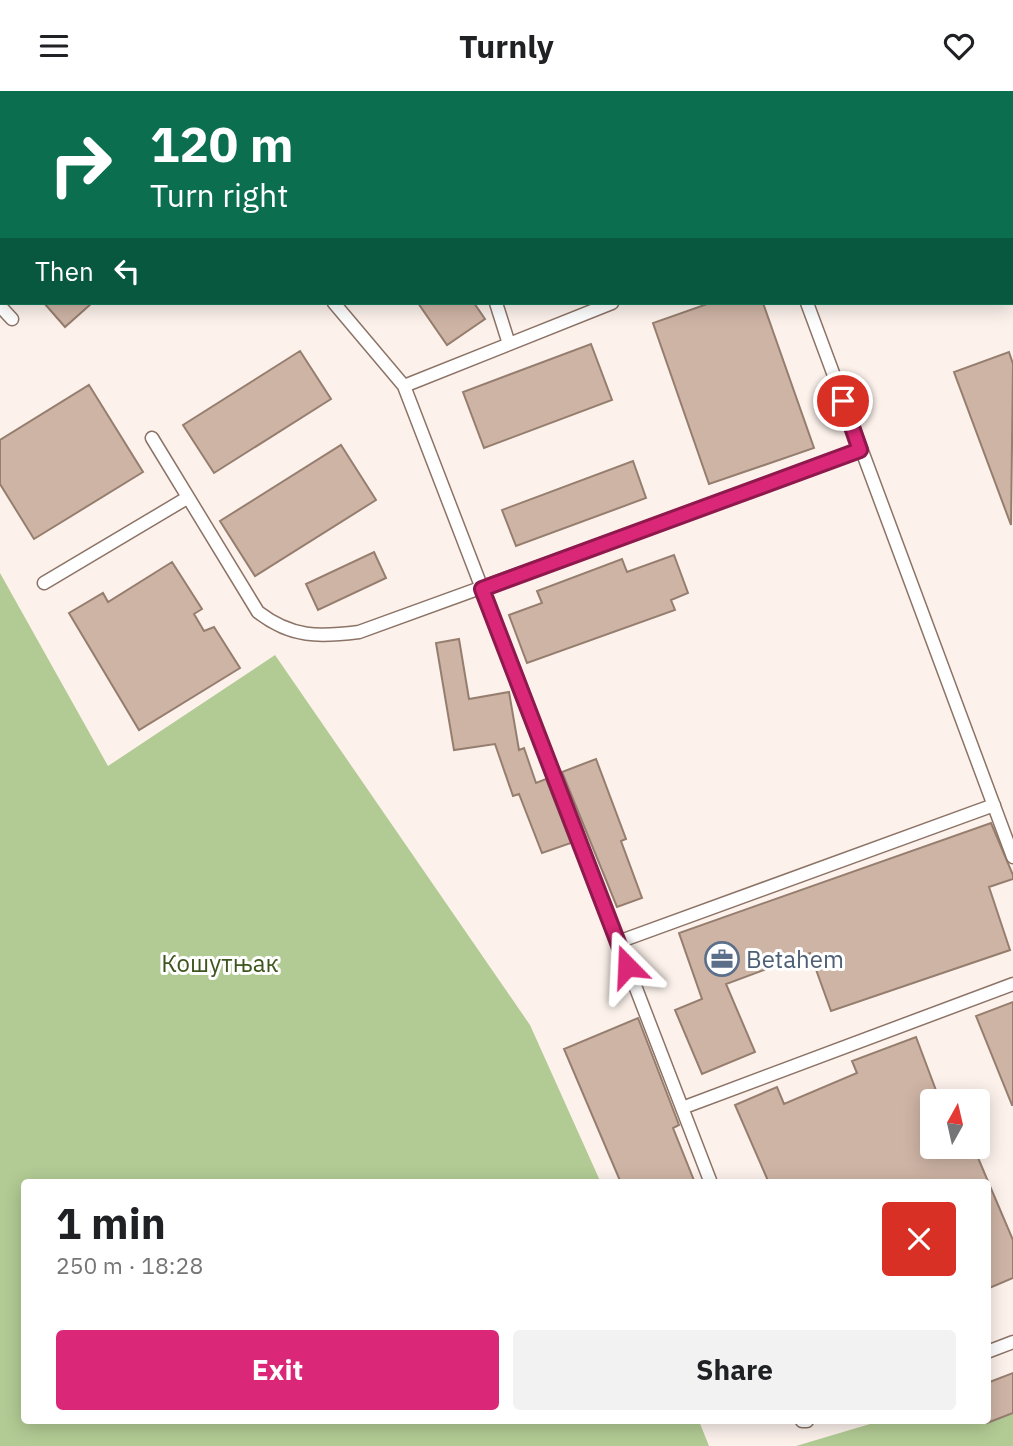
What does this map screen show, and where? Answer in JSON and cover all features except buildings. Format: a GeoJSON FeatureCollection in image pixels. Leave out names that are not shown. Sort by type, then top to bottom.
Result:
{"type":"FeatureCollection","features":[{"type":"Feature","properties":{"kind":"lane"},"geometry":{"type":"LineString","coordinates":[[336,305],[404,386],[709,1179]]}},
{"type":"Feature","properties":{"kind":"lane"},"geometry":{"type":"LineString","coordinates":[[497,305],[509,344]]}},
{"type":"Feature","properties":{"kind":"lane"},"geometry":{"type":"LineString","coordinates":[[404,386],[607,305]]}},
{"type":"Feature","properties":{"kind":"lane"},"geometry":{"type":"LineString","coordinates":[[808,305],[1013,857]]}},
{"type":"Feature","properties":{"kind":"lane"},"geometry":{"type":"LineString","coordinates":[[0,306],[12,319]]}},
{"type":"Feature","properties":{"kind":"lane"},"geometry":{"type":"LineString","coordinates":[[152,437],[258,613],[278,628],[302,634],[359,632],[860,450]]}},
{"type":"Feature","properties":{"kind":"lane"},"geometry":{"type":"LineString","coordinates":[[44,583],[187,498]]}},
{"type":"Feature","properties":{"kind":"lane"},"geometry":{"type":"LineString","coordinates":[[618,942],[994,804]]}},
{"type":"Feature","properties":{"kind":"lane"},"geometry":{"type":"LineString","coordinates":[[682,1108],[1013,984]]}},
{"type":"Feature","properties":{"kind":"lane"},"geometry":{"type":"LineString","coordinates":[[991,1350],[1013,1342]]}},
{"type":"Feature","properties":{"kind":"green space","name":"Кошутњак"},"geometry":{"type":"Polygon","coordinates":[[[0,573],[108,766],[275,655],[530,1025],[599,1179],[21,1179],[21,1424],[700,1424],[709,1446],[0,1446],[0,573]]]}},
{"type":"Feature","properties":{"kind":"green space"},"geometry":{"type":"Polygon","coordinates":[[[1013,1405],[1013,1446],[796,1446],[870,1424],[991,1424],[991,1419],[1013,1405]]]}},
{"type":"Feature","properties":{"kind":"place","name":"Betahem"},"geometry":{"type":"Point","coordinates":[722,959]}},
{"type":"Feature","properties":{"kind":"route"},"geometry":{"type":"LineString","coordinates":[[627,966],[482,589],[860,450],[843,401]]}}]}
